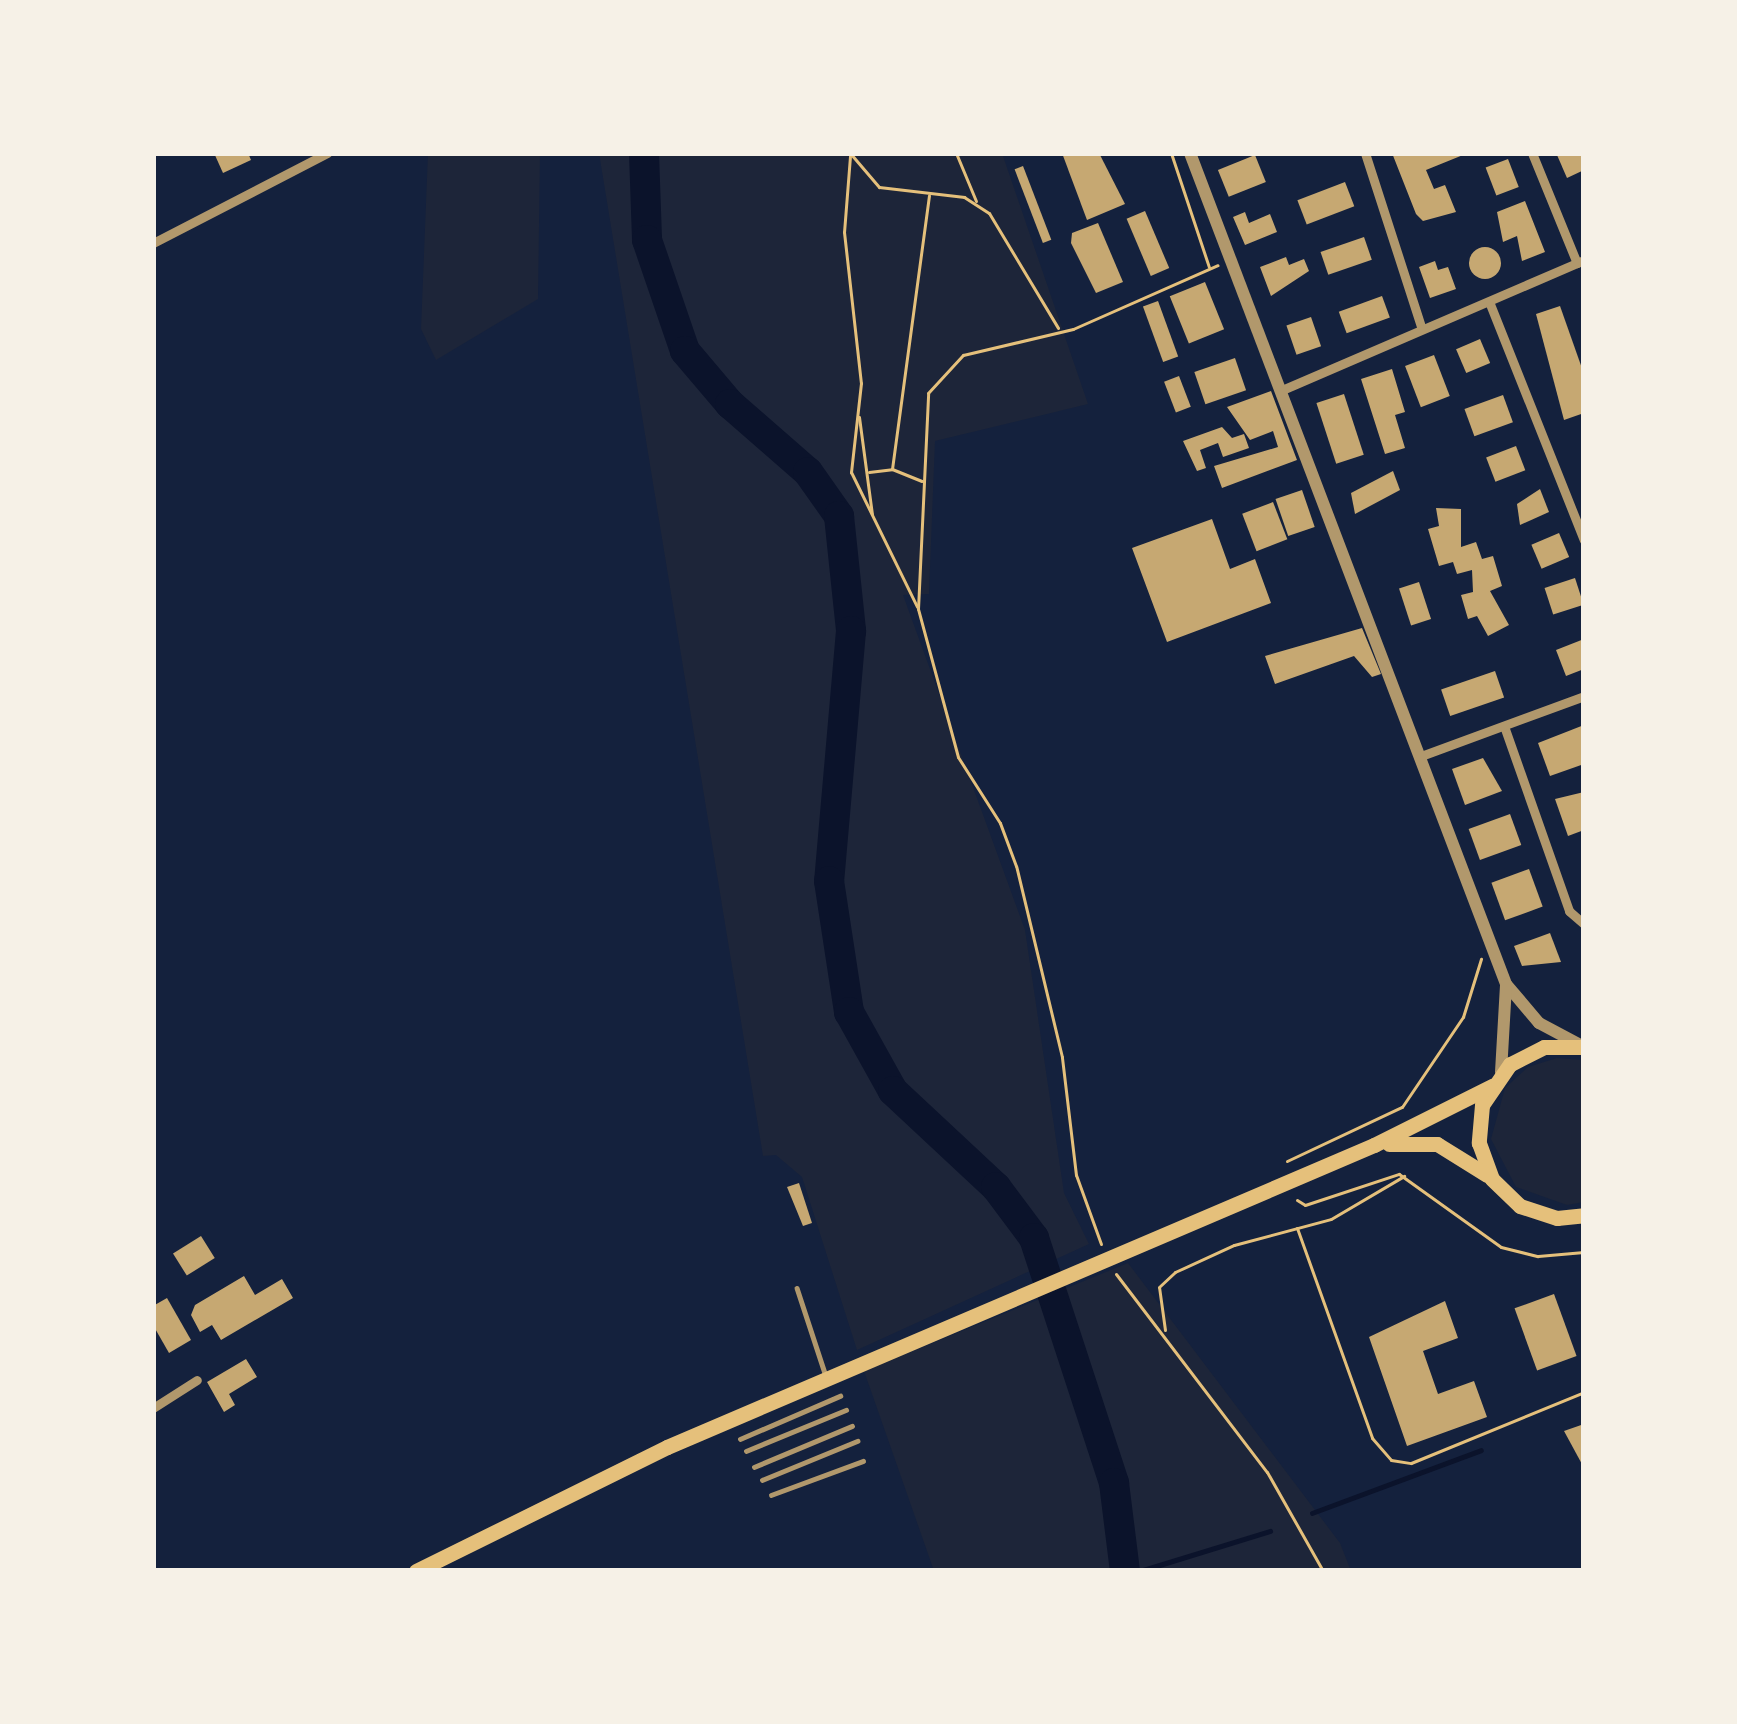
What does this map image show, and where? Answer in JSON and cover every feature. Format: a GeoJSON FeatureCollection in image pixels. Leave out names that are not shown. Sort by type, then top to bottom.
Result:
{"type":"FeatureCollection","features":[{"type":"Feature","properties":{"kind":"main road"},"geometry":{"type":"LineString","coordinates":[[416,1571],[827,1378],[1374,1145],[1496,1079],[1544,1047],[1584,1047]]}},
{"type":"Feature","properties":{"kind":"main road"},"geometry":{"type":"LineString","coordinates":[[1492,1179],[1478,1143],[1496,1079]]}},
{"type":"Feature","properties":{"kind":"main road"},"geometry":{"type":"LineString","coordinates":[[1374,1145],[1437,1144],[1532,1212],[1584,1215]]}},
{"type":"Feature","properties":{"kind":"street"},"geometry":{"type":"LineString","coordinates":[[153,243],[327,153]]}},
{"type":"Feature","properties":{"kind":"street"},"geometry":{"type":"LineString","coordinates":[[1190,153],[1506,984],[1539,1023],[1584,1047]]}},
{"type":"Feature","properties":{"kind":"street"},"geometry":{"type":"LineString","coordinates":[[1365,153],[1423,329]]}},
{"type":"Feature","properties":{"kind":"street"},"geometry":{"type":"LineString","coordinates":[[1282,390],[1581,261],[1532,153]]}},
{"type":"Feature","properties":{"kind":"street"},"geometry":{"type":"LineString","coordinates":[[1490,304],[1583,536]]}},
{"type":"Feature","properties":{"kind":"street"},"geometry":{"type":"LineString","coordinates":[[1421,756],[1584,696]]}},
{"type":"Feature","properties":{"kind":"street"},"geometry":{"type":"LineString","coordinates":[[1504,726],[1568,910],[1584,924]]}},
{"type":"Feature","properties":{"kind":"street"},"geometry":{"type":"LineString","coordinates":[[1496,1079],[1506,984]]}},
{"type":"Feature","properties":{"kind":"street"},"geometry":{"type":"LineString","coordinates":[[153,1408],[197,1381]]}},
{"type":"Feature","properties":{"kind":"lane"},"geometry":{"type":"LineString","coordinates":[[796,1288],[827,1378]]}},
{"type":"Feature","properties":{"kind":"lane"},"geometry":{"type":"LineString","coordinates":[[740,1438],[840,1396]]}},
{"type":"Feature","properties":{"kind":"lane"},"geometry":{"type":"LineString","coordinates":[[746,1451],[846,1410]]}},
{"type":"Feature","properties":{"kind":"lane"},"geometry":{"type":"LineString","coordinates":[[754,1467],[852,1426]]}},
{"type":"Feature","properties":{"kind":"lane"},"geometry":{"type":"LineString","coordinates":[[762,1480],[857,1441]]}},
{"type":"Feature","properties":{"kind":"lane"},"geometry":{"type":"LineString","coordinates":[[771,1495],[863,1461]]}},
{"type":"Feature","properties":{"kind":"path"},"geometry":{"type":"LineString","coordinates":[[956,153],[979,205],[1015,245],[1059,330]]}},
{"type":"Feature","properties":{"kind":"path"},"geometry":{"type":"LineString","coordinates":[[918,609],[928,393],[943,370],[962,355],[1059,330],[1210,268],[1172,153]]}},
{"type":"Feature","properties":{"kind":"path"},"geometry":{"type":"LineString","coordinates":[[850,154],[879,187],[979,205]]}},
{"type":"Feature","properties":{"kind":"path"},"geometry":{"type":"LineString","coordinates":[[850,154],[844,232],[858,330],[858,409],[851,472],[918,609],[958,757],[1000,823],[1016,866],[1058,1036],[1076,1175],[1102,1246]]}},
{"type":"Feature","properties":{"kind":"path"},"geometry":{"type":"LineString","coordinates":[[892,469],[929,193]]}},
{"type":"Feature","properties":{"kind":"path"},"geometry":{"type":"LineString","coordinates":[[858,409],[874,521]]}},
{"type":"Feature","properties":{"kind":"path"},"geometry":{"type":"LineString","coordinates":[[867,472],[892,469],[923,482]]}},
{"type":"Feature","properties":{"kind":"path"},"geometry":{"type":"LineString","coordinates":[[1287,1161],[1402,1107],[1463,1017],[1489,942]]}},
{"type":"Feature","properties":{"kind":"path"},"geometry":{"type":"LineString","coordinates":[[1297,1200],[1305,1205],[1375,1176],[1404,1177],[1501,1247],[1538,1256],[1584,1252]]}},
{"type":"Feature","properties":{"kind":"path"},"geometry":{"type":"LineString","coordinates":[[1166,1336],[1159,1287],[1175,1272],[1350,1210],[1404,1177]]}},
{"type":"Feature","properties":{"kind":"path"},"geometry":{"type":"LineString","coordinates":[[1298,1228],[1372,1438],[1391,1460],[1411,1463],[1584,1392]]}},
{"type":"Feature","properties":{"kind":"path"},"geometry":{"type":"LineString","coordinates":[[1115,1272],[1267,1472],[1323,1571]]}},
{"type":"Feature","properties":{"kind":"shaded area"},"geometry":{"type":"Polygon","coordinates":[[[428,153],[540,153],[538,299],[436,360],[421,329],[428,153]]]}},
{"type":"Feature","properties":{"kind":"shaded area"},"geometry":{"type":"Polygon","coordinates":[[[599,153],[1002,153],[1088,404],[935,441],[929,594],[903,595],[1025,930],[1064,1193],[1089,1244],[857,1350],[802,1177],[776,1155],[763,1156],[599,153]]]}},
{"type":"Feature","properties":{"kind":"shaded area"},"geometry":{"type":"Polygon","coordinates":[[[1557,1058],[1584,1060],[1584,1202],[1567,1205],[1516,1187],[1491,1139],[1505,1088],[1528,1067],[1557,1058]]]}},
{"type":"Feature","properties":{"kind":"shaded area"},"geometry":{"type":"Polygon","coordinates":[[[1128,1263],[1340,1543],[1351,1571],[934,1571],[864,1371],[1128,1263]]]}},
{"type":"Feature","properties":{"kind":"building"},"geometry":{"type":"Polygon","coordinates":[[[214,153],[248,153],[251,160],[223,173],[214,153]]]}},
{"type":"Feature","properties":{"kind":"building"},"geometry":{"type":"Polygon","coordinates":[[[1062,153],[1099,153],[1125,204],[1087,220],[1062,153]]]}},
{"type":"Feature","properties":{"kind":"building"},"geometry":{"type":"Polygon","coordinates":[[[1392,153],[1468,153],[1426,170],[1434,189],[1445,185],[1456,212],[1423,221],[1392,153]]]}},
{"type":"Feature","properties":{"kind":"building"},"geometry":{"type":"Polygon","coordinates":[[[1581,153],[1584,170],[1567,178],[1557,155],[1581,153]]]}},
{"type":"Feature","properties":{"kind":"building"},"geometry":{"type":"Polygon","coordinates":[[[1255,155],[1266,182],[1229,197],[1218,170],[1255,155]]]}},
{"type":"Feature","properties":{"kind":"building"},"geometry":{"type":"Polygon","coordinates":[[[1508,159],[1519,187],[1496,196],[1486,168],[1508,159]]]}},
{"type":"Feature","properties":{"kind":"building"},"geometry":{"type":"Polygon","coordinates":[[[1023,166],[1051,240],[1043,243],[1015,169],[1023,166]]]}},
{"type":"Feature","properties":{"kind":"building"},"geometry":{"type":"Polygon","coordinates":[[[1345,182],[1354,206],[1307,225],[1297,200],[1345,182]]]}},
{"type":"Feature","properties":{"kind":"building"},"geometry":{"type":"Polygon","coordinates":[[[1525,201],[1545,252],[1522,261],[1517,236],[1503,242],[1497,212],[1525,201]]]}},
{"type":"Feature","properties":{"kind":"building"},"geometry":{"type":"Polygon","coordinates":[[[1145,211],[1169,268],[1151,276],[1127,219],[1145,211]]]}},
{"type":"Feature","properties":{"kind":"building"},"geometry":{"type":"Polygon","coordinates":[[[1245,212],[1249,223],[1270,214],[1277,232],[1245,245],[1233,217],[1245,212]]]}},
{"type":"Feature","properties":{"kind":"building"},"geometry":{"type":"Polygon","coordinates":[[[1098,223],[1123,282],[1096,293],[1071,243],[1072,233],[1098,223]]]}},
{"type":"Feature","properties":{"kind":"building"},"geometry":{"type":"Polygon","coordinates":[[[1364,237],[1372,260],[1328,275],[1321,252],[1364,237]]]}},
{"type":"Feature","properties":{"kind":"building"},"geometry":{"type":"Polygon","coordinates":[[[1485,247],[1496,252],[1501,263],[1496,274],[1485,279],[1474,274],[1469,263],[1474,252],[1485,247]]]}},
{"type":"Feature","properties":{"kind":"building"},"geometry":{"type":"Polygon","coordinates":[[[1286,257],[1289,265],[1304,259],[1309,271],[1271,296],[1260,267],[1286,257]]]}},
{"type":"Feature","properties":{"kind":"building"},"geometry":{"type":"Polygon","coordinates":[[[1435,261],[1438,270],[1448,267],[1456,289],[1430,298],[1419,267],[1435,261]]]}},
{"type":"Feature","properties":{"kind":"building"},"geometry":{"type":"Polygon","coordinates":[[[1205,282],[1224,329],[1189,344],[1170,296],[1205,282]]]}},
{"type":"Feature","properties":{"kind":"building"},"geometry":{"type":"Polygon","coordinates":[[[1382,296],[1390,318],[1347,333],[1339,312],[1382,296]]]}},
{"type":"Feature","properties":{"kind":"building"},"geometry":{"type":"Polygon","coordinates":[[[1158,301],[1178,356],[1163,362],[1143,306],[1158,301]]]}},
{"type":"Feature","properties":{"kind":"building"},"geometry":{"type":"Polygon","coordinates":[[[1560,306],[1584,374],[1584,413],[1564,420],[1536,314],[1560,306]]]}},
{"type":"Feature","properties":{"kind":"building"},"geometry":{"type":"Polygon","coordinates":[[[1311,317],[1321,346],[1297,355],[1286,325],[1311,317]]]}},
{"type":"Feature","properties":{"kind":"building"},"geometry":{"type":"Polygon","coordinates":[[[1480,339],[1490,363],[1466,373],[1456,349],[1480,339]]]}},
{"type":"Feature","properties":{"kind":"building"},"geometry":{"type":"Polygon","coordinates":[[[1434,355],[1450,396],[1421,407],[1405,366],[1434,355]]]}},
{"type":"Feature","properties":{"kind":"building"},"geometry":{"type":"Polygon","coordinates":[[[1235,358],[1246,390],[1205,404],[1194,372],[1235,358]]]}},
{"type":"Feature","properties":{"kind":"building"},"geometry":{"type":"Polygon","coordinates":[[[1392,369],[1405,412],[1395,415],[1405,448],[1385,454],[1361,379],[1392,369]]]}},
{"type":"Feature","properties":{"kind":"building"},"geometry":{"type":"Polygon","coordinates":[[[1179,376],[1191,407],[1176,413],[1164,382],[1179,376]]]}},
{"type":"Feature","properties":{"kind":"building"},"geometry":{"type":"Polygon","coordinates":[[[1271,391],[1297,460],[1222,488],[1214,466],[1278,447],[1273,431],[1250,440],[1227,407],[1271,391]]]}},
{"type":"Feature","properties":{"kind":"building"},"geometry":{"type":"Polygon","coordinates":[[[1344,394],[1364,455],[1336,464],[1316,403],[1344,394]]]}},
{"type":"Feature","properties":{"kind":"building"},"geometry":{"type":"Polygon","coordinates":[[[1503,395],[1513,422],[1474,436],[1464,409],[1503,395]]]}},
{"type":"Feature","properties":{"kind":"building"},"geometry":{"type":"Polygon","coordinates":[[[1222,427],[1232,438],[1244,434],[1249,448],[1223,457],[1218,443],[1200,450],[1206,468],[1197,471],[1183,441],[1222,427]]]}},
{"type":"Feature","properties":{"kind":"building"},"geometry":{"type":"Polygon","coordinates":[[[1516,446],[1525,470],[1495,482],[1486,457],[1516,446]]]}},
{"type":"Feature","properties":{"kind":"building"},"geometry":{"type":"Polygon","coordinates":[[[1393,471],[1400,490],[1355,514],[1351,493],[1393,471]]]}},
{"type":"Feature","properties":{"kind":"building"},"geometry":{"type":"Polygon","coordinates":[[[1540,489],[1549,512],[1520,525],[1517,504],[1540,489]]]}},
{"type":"Feature","properties":{"kind":"building"},"geometry":{"type":"Polygon","coordinates":[[[1302,490],[1315,527],[1288,536],[1276,499],[1302,490]]]}},
{"type":"Feature","properties":{"kind":"building"},"geometry":{"type":"Polygon","coordinates":[[[1273,502],[1287,539],[1257,551],[1242,514],[1273,502]]]}},
{"type":"Feature","properties":{"kind":"building"},"geometry":{"type":"Polygon","coordinates":[[[1436,508],[1461,509],[1461,547],[1476,542],[1482,559],[1493,556],[1502,586],[1490,591],[1509,625],[1488,636],[1477,616],[1468,619],[1461,595],[1473,592],[1472,570],[1457,574],[1453,562],[1439,566],[1428,529],[1439,526],[1436,508]]]}},
{"type":"Feature","properties":{"kind":"building"},"geometry":{"type":"Polygon","coordinates":[[[1212,519],[1230,569],[1255,559],[1271,603],[1167,642],[1132,548],[1212,519]]]}},
{"type":"Feature","properties":{"kind":"building"},"geometry":{"type":"Polygon","coordinates":[[[1559,533],[1569,557],[1542,569],[1531,545],[1559,533]]]}},
{"type":"Feature","properties":{"kind":"building"},"geometry":{"type":"Polygon","coordinates":[[[1575,578],[1584,605],[1553,615],[1545,588],[1575,578]]]}},
{"type":"Feature","properties":{"kind":"building"},"geometry":{"type":"Polygon","coordinates":[[[1419,582],[1431,619],[1411,626],[1399,588],[1419,582]]]}},
{"type":"Feature","properties":{"kind":"building"},"geometry":{"type":"Polygon","coordinates":[[[1362,628],[1381,674],[1372,677],[1354,656],[1275,684],[1265,656],[1362,628]]]}},
{"type":"Feature","properties":{"kind":"building"},"geometry":{"type":"Polygon","coordinates":[[[1584,639],[1584,669],[1566,676],[1556,650],[1584,639]]]}},
{"type":"Feature","properties":{"kind":"building"},"geometry":{"type":"Polygon","coordinates":[[[1495,671],[1504,697],[1450,716],[1441,690],[1495,671]]]}},
{"type":"Feature","properties":{"kind":"building"},"geometry":{"type":"Polygon","coordinates":[[[1584,725],[1584,764],[1550,776],[1538,743],[1584,725]]]}},
{"type":"Feature","properties":{"kind":"building"},"geometry":{"type":"Polygon","coordinates":[[[1483,758],[1502,791],[1465,805],[1452,769],[1483,758]]]}},
{"type":"Feature","properties":{"kind":"building"},"geometry":{"type":"Polygon","coordinates":[[[1584,792],[1584,830],[1568,836],[1555,799],[1584,792]]]}},
{"type":"Feature","properties":{"kind":"building"},"geometry":{"type":"Polygon","coordinates":[[[1510,814],[1521,845],[1480,860],[1469,829],[1510,814]]]}},
{"type":"Feature","properties":{"kind":"building"},"geometry":{"type":"Polygon","coordinates":[[[1529,869],[1543,907],[1505,920],[1491,883],[1529,869]]]}},
{"type":"Feature","properties":{"kind":"building"},"geometry":{"type":"Polygon","coordinates":[[[1550,933],[1561,962],[1522,966],[1514,946],[1550,933]]]}},
{"type":"Feature","properties":{"kind":"building"},"geometry":{"type":"Polygon","coordinates":[[[799,1183],[812,1223],[803,1226],[787,1187],[799,1183]]]}},
{"type":"Feature","properties":{"kind":"building"},"geometry":{"type":"Polygon","coordinates":[[[201,1236],[215,1258],[187,1276],[173,1253],[201,1236]]]}},
{"type":"Feature","properties":{"kind":"building"},"geometry":{"type":"Polygon","coordinates":[[[244,1276],[255,1295],[282,1279],[293,1298],[221,1340],[212,1325],[200,1332],[191,1315],[195,1305],[244,1276]]]}},
{"type":"Feature","properties":{"kind":"building"},"geometry":{"type":"Polygon","coordinates":[[[1554,1294],[1577,1356],[1537,1370],[1515,1308],[1554,1294]]]}},
{"type":"Feature","properties":{"kind":"building"},"geometry":{"type":"Polygon","coordinates":[[[167,1298],[191,1340],[169,1353],[153,1325],[153,1306],[167,1298]]]}},
{"type":"Feature","properties":{"kind":"building"},"geometry":{"type":"Polygon","coordinates":[[[1445,1301],[1458,1338],[1423,1351],[1438,1394],[1474,1381],[1487,1417],[1407,1446],[1369,1337],[1445,1301]]]}},
{"type":"Feature","properties":{"kind":"building"},"geometry":{"type":"Polygon","coordinates":[[[246,1359],[257,1377],[229,1394],[235,1405],[224,1412],[207,1382],[246,1359]]]}},
{"type":"Feature","properties":{"kind":"building"},"geometry":{"type":"Polygon","coordinates":[[[1584,1424],[1584,1466],[1583,1466],[1564,1431],[1584,1424]]]}},
{"type":"Feature","properties":{"kind":"waterway"},"geometry":{"type":"LineString","coordinates":[[644,153],[647,240],[685,351],[730,404],[808,472],[839,516],[851,631],[829,881],[849,1012],[893,1091],[996,1187],[1034,1238],[1114,1483],[1125,1571]]}},
{"type":"Feature","properties":{"kind":"waterway"},"geometry":{"type":"LineString","coordinates":[[1312,1513],[1481,1450]]}},
{"type":"Feature","properties":{"kind":"waterway"},"geometry":{"type":"LineString","coordinates":[[1140,1571],[1270,1531]]}}]}
